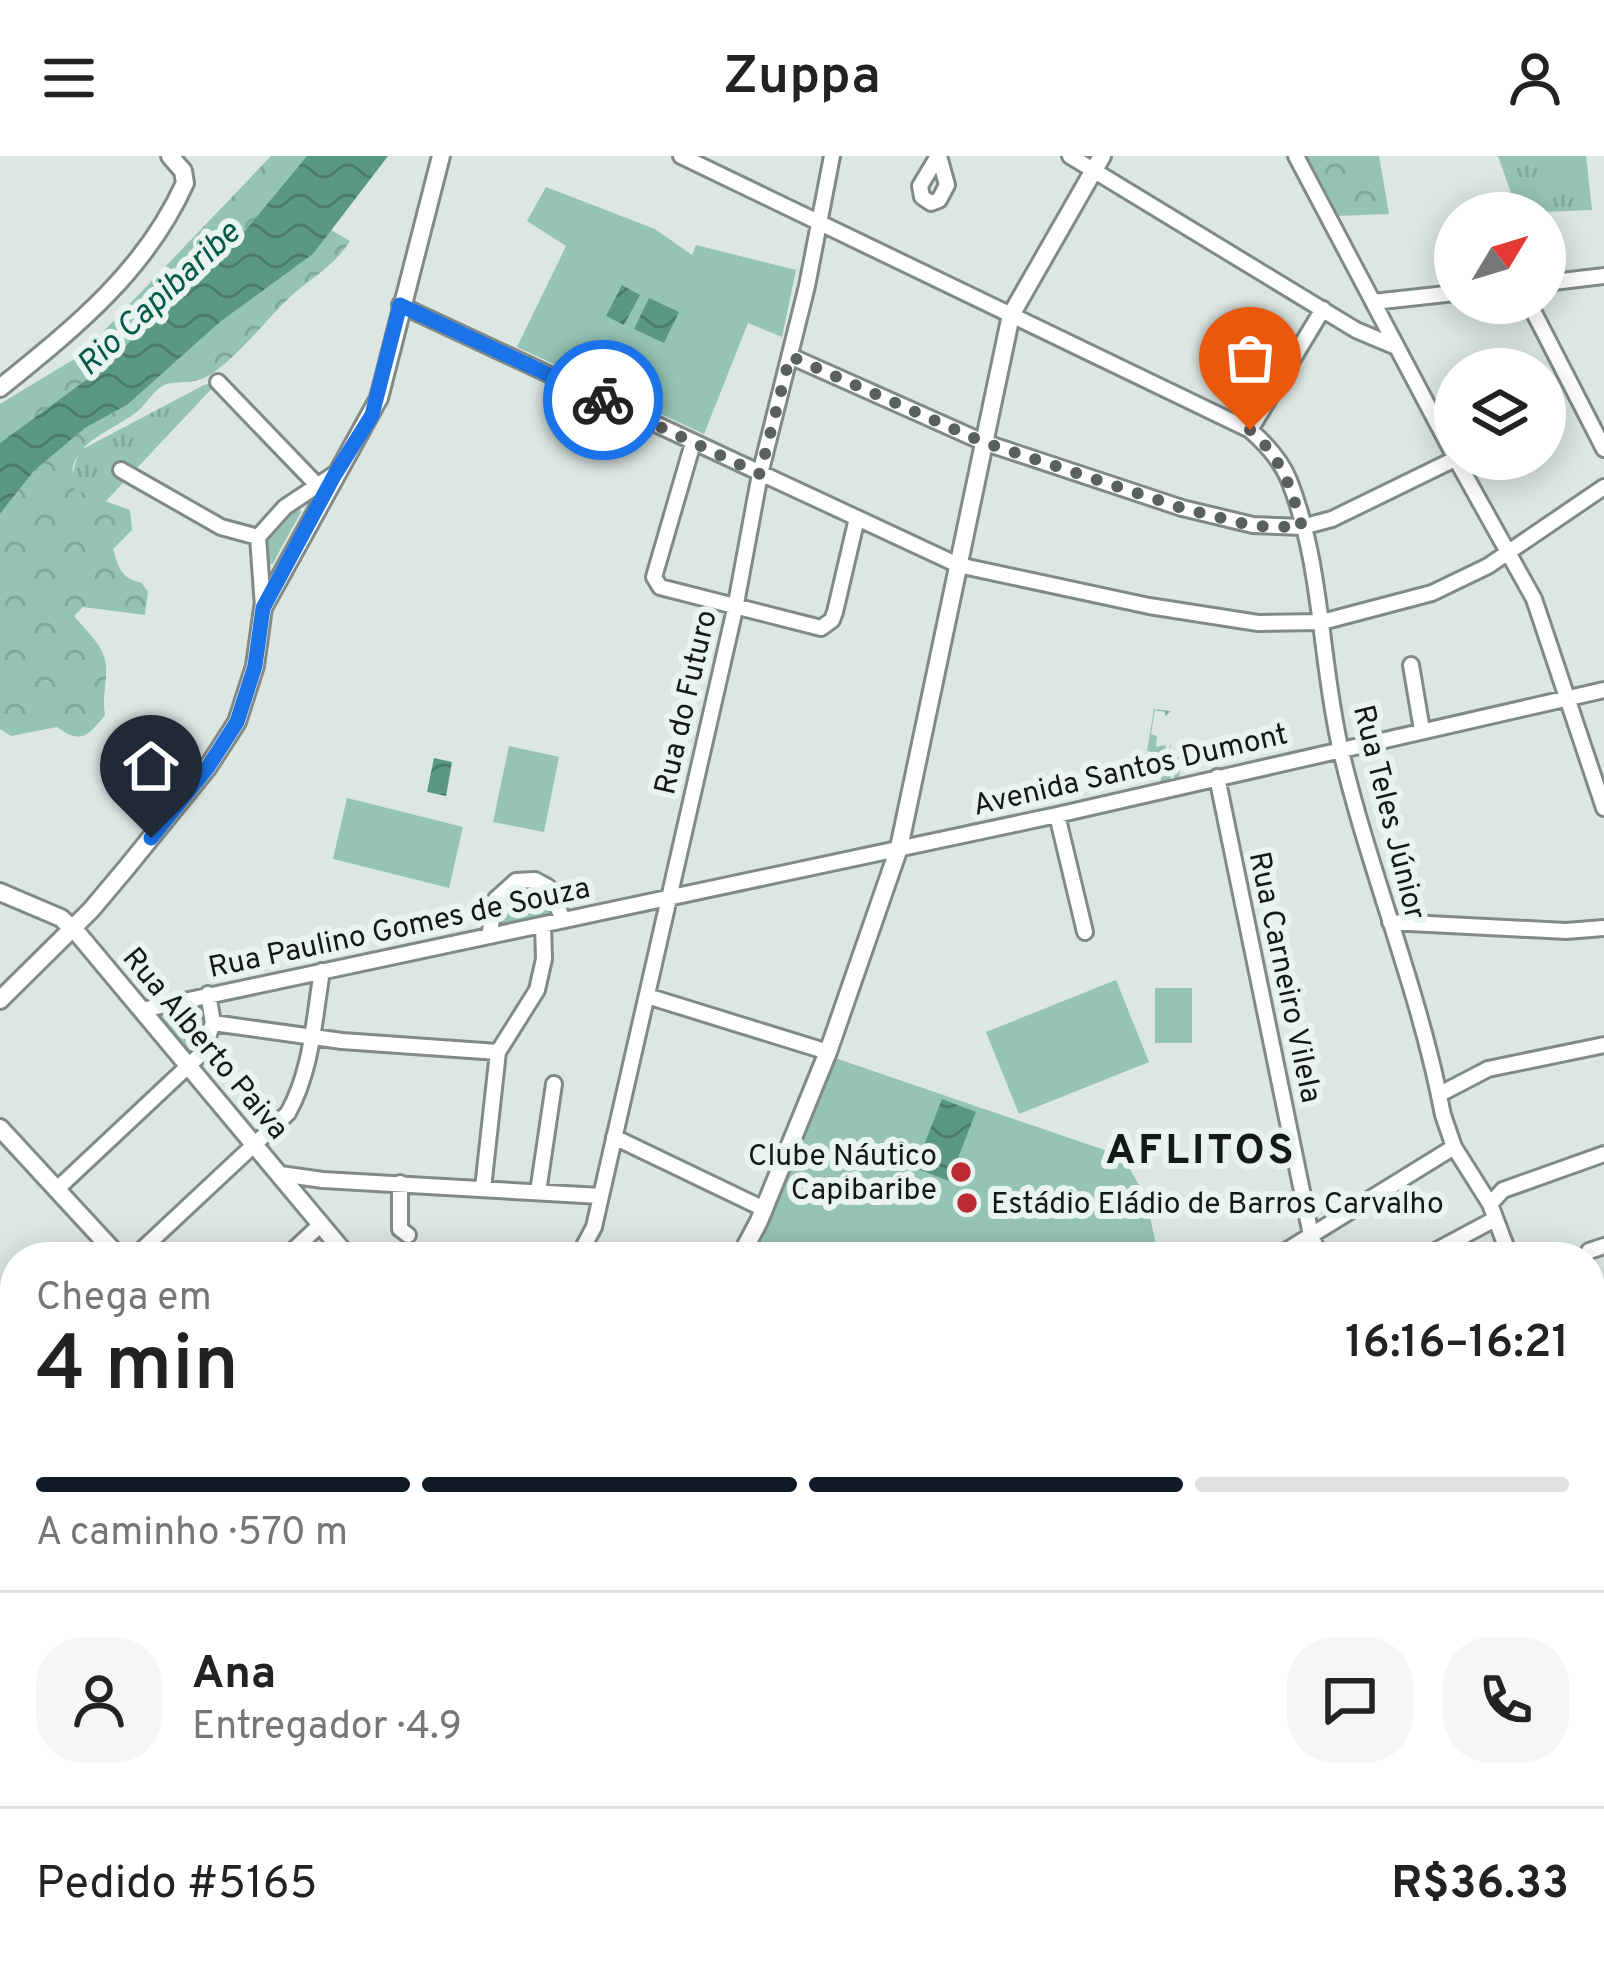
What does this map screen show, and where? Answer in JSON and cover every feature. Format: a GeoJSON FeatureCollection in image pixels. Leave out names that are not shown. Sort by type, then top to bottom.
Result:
{"type":"FeatureCollection","features":[{"type":"Feature","properties":{"kind":"main road"},"geometry":{"type":"LineString","coordinates":[[0,1000],[143,848],[225,744],[248,691],[263,608],[325,480],[372,415],[441,156]]}},
{"type":"Feature","properties":{"kind":"main road"},"geometry":{"type":"LineString","coordinates":[[0,388],[68,334],[123,280],[176,202],[184,183],[174,160]]}},
{"type":"Feature","properties":{"kind":"main road"},"geometry":{"type":"LineString","coordinates":[[748,1242],[828,1052],[899,848],[1011,315],[1098,163]]}},
{"type":"Feature","properties":{"kind":"main road","name":"Rua Alberto Paiva"},"geometry":{"type":"LineString","coordinates":[[0,892],[61,918],[72,928],[336,1242]]}},
{"type":"Feature","properties":{"kind":"main road"},"geometry":{"type":"LineString","coordinates":[[0,1128],[105,1242]]}},
{"type":"Feature","properties":{"kind":"street"},"geometry":{"type":"LineString","coordinates":[[681,156],[1250,430],[1323,309]]}},
{"type":"Feature","properties":{"kind":"street","name":"Rua do Futuro"},"geometry":{"type":"LineString","coordinates":[[586,1242],[602,1196],[735,609],[760,474],[832,156]]}},
{"type":"Feature","properties":{"kind":"street"},"geometry":{"type":"LineString","coordinates":[[1070,156],[1098,163],[1323,309],[1382,335],[1394,346],[1434,419]]}},
{"type":"Feature","properties":{"kind":"street"},"geometry":{"type":"LineString","coordinates":[[1296,156],[1373,302],[1382,335]]}},
{"type":"Feature","properties":{"kind":"street"},"geometry":{"type":"LineString","coordinates":[[1566,281],[1604,276]]}},
{"type":"Feature","properties":{"kind":"street"},"geometry":{"type":"LineString","coordinates":[[1373,302],[1434,295]]}},
{"type":"Feature","properties":{"kind":"street"},"geometry":{"type":"LineString","coordinates":[[400,305],[958,565],[1149,606],[1258,623],[1322,622],[1432,593],[1509,553],[1604,488]]}},
{"type":"Feature","properties":{"kind":"street"},"geometry":{"type":"LineString","coordinates":[[1540,324],[1604,449]]}},
{"type":"Feature","properties":{"kind":"street"},"geometry":{"type":"LineString","coordinates":[[790,356],[983,442],[1253,526],[1302,527],[1332,520],[1434,469]]}},
{"type":"Feature","properties":{"kind":"street"},"geometry":{"type":"LineString","coordinates":[[218,382],[325,480],[273,518],[258,537],[263,608]]}},
{"type":"Feature","properties":{"kind":"street","name":"Rua Teles Júnior"},"geometry":{"type":"LineString","coordinates":[[1250,430],[1267,445],[1289,480],[1322,622],[1341,749],[1454,1147],[1481,1189],[1504,1242]]}},
{"type":"Feature","properties":{"kind":"street"},"geometry":{"type":"LineString","coordinates":[[693,443],[653,581],[660,587],[814,628],[827,625],[835,612],[857,518]]}},
{"type":"Feature","properties":{"kind":"street"},"geometry":{"type":"LineString","coordinates":[[122,470],[221,527],[258,537]]}},
{"type":"Feature","properties":{"kind":"street"},"geometry":{"type":"LineString","coordinates":[[1468,480],[1534,599],[1604,808]]}},
{"type":"Feature","properties":{"kind":"street"},"geometry":{"type":"LineString","coordinates":[[1411,665],[1423,730]]}},
{"type":"Feature","properties":{"kind":"street","name":"Avenida Santos Dumont"},"geometry":{"type":"LineString","coordinates":[[667,899],[1604,690]]}},
{"type":"Feature","properties":{"kind":"street","name":"Rua Carneiro Vilela"},"geometry":{"type":"LineString","coordinates":[[1217,777],[1314,1242]]}},
{"type":"Feature","properties":{"kind":"street"},"geometry":{"type":"LineString","coordinates":[[1057,814],[1084,932]]}},
{"type":"Feature","properties":{"kind":"street"},"geometry":{"type":"LineString","coordinates":[[489,935],[496,898],[516,881],[535,880],[548,886],[563,919]]}},
{"type":"Feature","properties":{"kind":"street","name":"Rua Paulino Gomes de Souza"},"geometry":{"type":"LineString","coordinates":[[142,1010],[667,899]]}},
{"type":"Feature","properties":{"kind":"street"},"geometry":{"type":"LineString","coordinates":[[1390,922],[1565,931],[1604,928]]}},
{"type":"Feature","properties":{"kind":"street"},"geometry":{"type":"LineString","coordinates":[[483,1188],[498,1052],[537,990],[544,959],[542,925]]}},
{"type":"Feature","properties":{"kind":"street"},"geometry":{"type":"LineString","coordinates":[[150,1242],[288,1113],[300,1091],[322,971]]}},
{"type":"Feature","properties":{"kind":"street"},"geometry":{"type":"LineString","coordinates":[[56,1190],[191,1066],[208,1043],[213,1023],[208,994]]}},
{"type":"Feature","properties":{"kind":"street"},"geometry":{"type":"LineString","coordinates":[[647,996],[828,1052]]}},
{"type":"Feature","properties":{"kind":"street"},"geometry":{"type":"LineString","coordinates":[[213,1023],[311,1037],[498,1052]]}},
{"type":"Feature","properties":{"kind":"street"},"geometry":{"type":"LineString","coordinates":[[1439,1094],[1457,1082],[1523,1059],[1604,1045]]}},
{"type":"Feature","properties":{"kind":"street"},"geometry":{"type":"LineString","coordinates":[[1435,1077],[1457,1082]]}},
{"type":"Feature","properties":{"kind":"street"},"geometry":{"type":"LineString","coordinates":[[538,1192],[554,1084]]}},
{"type":"Feature","properties":{"kind":"street"},"geometry":{"type":"LineString","coordinates":[[614,1137],[764,1209]]}},
{"type":"Feature","properties":{"kind":"street"},"geometry":{"type":"LineString","coordinates":[[1300,1242],[1454,1147]]}},
{"type":"Feature","properties":{"kind":"street"},"geometry":{"type":"LineString","coordinates":[[1481,1189],[1503,1190],[1604,1154]]}},
{"type":"Feature","properties":{"kind":"street"},"geometry":{"type":"LineString","coordinates":[[280,1174],[602,1196]]}},
{"type":"Feature","properties":{"kind":"street"},"geometry":{"type":"LineString","coordinates":[[307,1207],[323,1180]]}},
{"type":"Feature","properties":{"kind":"street"},"geometry":{"type":"LineString","coordinates":[[400,1184],[400,1229],[408,1235]]}},
{"type":"Feature","properties":{"kind":"street"},"geometry":{"type":"LineString","coordinates":[[1446,1242],[1492,1211],[1503,1190]]}},
{"type":"Feature","properties":{"kind":"street"},"geometry":{"type":"LineString","coordinates":[[302,1242],[321,1224]]}},
{"type":"Feature","properties":{"kind":"green space"},"geometry":{"type":"Polygon","coordinates":[[[271,156],[307,156],[238,239],[192,278],[109,363],[0,443],[0,404],[81,355],[271,156]]]}},
{"type":"Feature","properties":{"kind":"green space"},"geometry":{"type":"Polygon","coordinates":[[[1306,156],[1379,156],[1389,214],[1337,216],[1306,156]]]}},
{"type":"Feature","properties":{"kind":"green space"},"geometry":{"type":"Polygon","coordinates":[[[1498,156],[1586,156],[1592,210],[1566,211],[1566,192],[1511,192],[1498,156]]]}},
{"type":"Feature","properties":{"kind":"green space"},"geometry":{"type":"Polygon","coordinates":[[[546,187],[655,229],[692,255],[696,245],[796,270],[782,337],[748,323],[704,434],[517,347],[566,246],[527,221],[546,187]]]}},
{"type":"Feature","properties":{"kind":"green space"},"geometry":{"type":"Polygon","coordinates":[[[331,230],[350,241],[344,250],[227,362],[202,379],[161,387],[138,411],[81,451],[72,475],[75,490],[130,510],[132,530],[113,549],[122,572],[148,592],[145,615],[83,607],[74,616],[99,646],[106,663],[105,715],[89,733],[72,736],[57,727],[11,736],[0,729],[0,514],[34,471],[85,428],[127,405],[220,322],[313,254],[331,230]]]}},
{"type":"Feature","properties":{"kind":"green space"},"geometry":{"type":"Polygon","coordinates":[[[218,382],[105,502],[75,490],[71,478],[79,451],[218,382]]]}},
{"type":"Feature","properties":{"kind":"green space"},"geometry":{"type":"Polygon","coordinates":[[[298,505],[301,512],[267,567],[266,539],[298,505]]]}},
{"type":"Feature","properties":{"kind":"green space"},"geometry":{"type":"Polygon","coordinates":[[[1154,709],[1171,711],[1165,716],[1155,710],[1151,734],[1157,736],[1156,747],[1165,745],[1168,753],[1171,742],[1170,754],[1180,757],[1178,765],[1185,766],[1180,768],[1179,781],[1175,781],[1172,766],[1170,782],[1160,784],[1165,755],[1147,751],[1154,709]]]}},
{"type":"Feature","properties":{"kind":"green space"},"geometry":{"type":"Polygon","coordinates":[[[509,746],[559,757],[544,832],[493,822],[509,746]]]}},
{"type":"Feature","properties":{"kind":"green space"},"geometry":{"type":"Polygon","coordinates":[[[347,798],[463,827],[449,888],[333,859],[347,798]]]}},
{"type":"Feature","properties":{"kind":"green space"},"geometry":{"type":"Polygon","coordinates":[[[525,883],[541,888],[557,912],[553,918],[497,929],[499,907],[525,883]]]}},
{"type":"Feature","properties":{"kind":"green space"},"geometry":{"type":"Polygon","coordinates":[[[1116,980],[1149,1062],[1019,1114],[986,1032],[1116,980]]]}},
{"type":"Feature","properties":{"kind":"green space"},"geometry":{"type":"Polygon","coordinates":[[[1155,988],[1192,988],[1192,1043],[1155,1043],[1155,988]]]}},
{"type":"Feature","properties":{"kind":"green space"},"geometry":{"type":"Polygon","coordinates":[[[195,1004],[206,1012],[210,1033],[192,1055],[158,1014],[195,1004]]]}},
{"type":"Feature","properties":{"kind":"green space","name":"Clube Náutico Capibaribe"},"geometry":{"type":"Polygon","coordinates":[[[835,1058],[1122,1156],[1145,1195],[1156,1242],[757,1242],[784,1188],[835,1058]]]}},
{"type":"Feature","properties":{"kind":"water","name":"Rio Capibaribe"},"geometry":{"type":"Polygon","coordinates":[[[307,156],[388,156],[313,254],[220,322],[127,405],[85,428],[34,471],[0,514],[0,443],[109,363],[191,279],[238,239],[307,156]]]}},
{"type":"Feature","properties":{"kind":"water"},"geometry":{"type":"Polygon","coordinates":[[[622,285],[640,295],[624,325],[606,316],[622,285]]]}},
{"type":"Feature","properties":{"kind":"water"},"geometry":{"type":"Polygon","coordinates":[[[649,298],[679,312],[664,343],[634,329],[649,298]]]}},
{"type":"Feature","properties":{"kind":"water"},"geometry":{"type":"Polygon","coordinates":[[[434,758],[452,762],[446,796],[427,792],[434,758]]]}},
{"type":"Feature","properties":{"kind":"water"},"geometry":{"type":"Polygon","coordinates":[[[942,1099],[976,1112],[949,1181],[915,1168],[942,1099]]]}},
{"type":"Feature","properties":{"kind":"way so far"},"geometry":{"type":"LineString","coordinates":[[603,400],[760,474],[790,356],[983,442],[1182,508],[1253,526],[1302,527],[1289,480],[1267,445],[1250,430]]}},
{"type":"Feature","properties":{"kind":"place","name":"Clube Náutico Capibaribe"},"geometry":{"type":"Point","coordinates":[961,1172]}},
{"type":"Feature","properties":{"kind":"place","name":"Estádio Eládio de Barros Carvalho"},"geometry":{"type":"Point","coordinates":[967,1203]}},
{"type":"Feature","properties":{"kind":"district","name":"AFLITOS"},"geometry":{"type":"Point","coordinates":[1201,1148]}},
{"type":"Feature","properties":{"kind":"route"},"geometry":{"type":"LineString","coordinates":[[151,838],[237,722],[255,666],[263,608],[372,415],[400,305],[603,400]]}}]}
